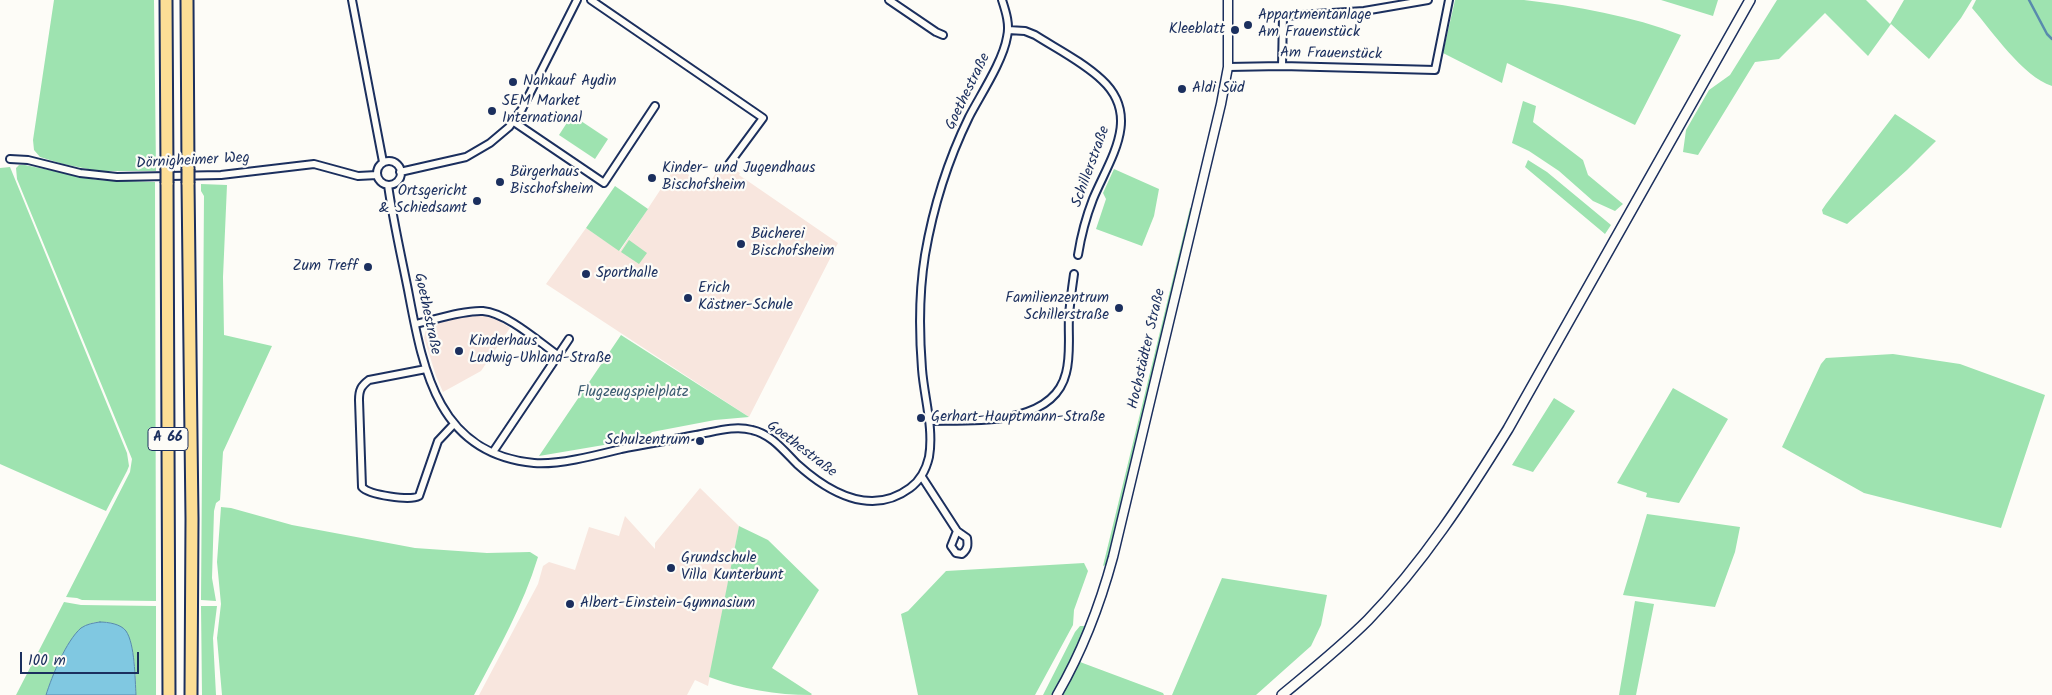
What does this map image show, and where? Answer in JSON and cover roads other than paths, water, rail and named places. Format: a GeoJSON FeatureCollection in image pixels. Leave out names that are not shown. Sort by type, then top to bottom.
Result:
{"type":"FeatureCollection","features":[{"type":"Feature","properties":{"kind":"highway","name":"A 66"},"geometry":{"type":"LineString","coordinates":[[166,0],[169,695]]}},
{"type":"Feature","properties":{"kind":"highway","name":"A 66"},"geometry":{"type":"LineString","coordinates":[[187,0],[192,519],[191,695]]}},
{"type":"Feature","properties":{"kind":"main road"},"geometry":{"type":"LineString","coordinates":[[1282,695],[1338,647],[1381,606],[1443,530],[1475,483],[1508,429],[1750,0]]}},
{"type":"Feature","properties":{"kind":"street"},"geometry":{"type":"LineString","coordinates":[[352,0],[384,162]]}},
{"type":"Feature","properties":{"kind":"street"},"geometry":{"type":"LineString","coordinates":[[400,172],[466,157],[490,143],[514,122],[577,0]]}},
{"type":"Feature","properties":{"kind":"street"},"geometry":{"type":"LineString","coordinates":[[591,0],[763,118],[729,164]]}},
{"type":"Feature","properties":{"kind":"street"},"geometry":{"type":"LineString","coordinates":[[889,0],[943,35]]}},
{"type":"Feature","properties":{"kind":"street","name":"Goethestraße"},"geometry":{"type":"LineString","coordinates":[[388,185],[414,324],[426,369],[437,399],[454,424],[474,442],[492,452],[522,461],[547,463],[741,428],[767,436],[812,476],[828,487],[852,499],[869,502],[884,500],[904,492],[922,477],[927,466],[930,448],[929,420],[922,370],[920,312],[923,272],[929,237],[952,157],[969,118],[1003,51],[1008,30],[1007,16],[1002,0]]}},
{"type":"Feature","properties":{"kind":"street","name":"Hochstädter Straße"},"geometry":{"type":"LineString","coordinates":[[1057,695],[1085,639],[1102,596],[1113,557],[1218,118],[1228,67],[1228,0]]}},
{"type":"Feature","properties":{"kind":"street"},"geometry":{"type":"LineString","coordinates":[[1282,66],[1283,16],[1364,11],[1428,0]]}},
{"type":"Feature","properties":{"kind":"street","name":"Am Frauenstück"},"geometry":{"type":"LineString","coordinates":[[1228,67],[1282,66],[1435,70],[1449,0]]}},
{"type":"Feature","properties":{"kind":"street","name":"Schillerstraße"},"geometry":{"type":"LineString","coordinates":[[1008,30],[1028,32],[1035,35],[1101,78],[1112,91],[1120,111],[1121,130],[1119,139],[1092,202],[1078,255]]}},
{"type":"Feature","properties":{"kind":"street"},"geometry":{"type":"LineString","coordinates":[[514,122],[604,183],[655,106]]}},
{"type":"Feature","properties":{"kind":"street","name":"Dörnigheimer Weg"},"geometry":{"type":"LineString","coordinates":[[10,159],[28,160],[80,173],[117,177],[221,176],[314,164],[358,176],[377,175]]}},
{"type":"Feature","properties":{"kind":"street"},"geometry":{"type":"LineString","coordinates":[[389,161],[395,163],[400,172],[398,180],[388,185],[381,182],[377,175],[378,169],[384,162],[389,161]]}},
{"type":"Feature","properties":{"kind":"street"},"geometry":{"type":"LineString","coordinates":[[929,420],[986,420],[1013,416],[1032,410],[1045,403],[1057,393],[1064,381],[1068,368],[1069,315],[1074,274]]}},
{"type":"Feature","properties":{"kind":"street"},"geometry":{"type":"LineString","coordinates":[[414,324],[472,312],[488,312],[496,314],[559,356]]}},
{"type":"Feature","properties":{"kind":"street"},"geometry":{"type":"LineString","coordinates":[[492,452],[569,339]]}},
{"type":"Feature","properties":{"kind":"street"},"geometry":{"type":"LineString","coordinates":[[426,369],[369,380],[362,385],[359,392],[359,400],[362,486],[371,493],[409,499],[419,496],[438,441],[454,424]]}},
{"type":"Feature","properties":{"kind":"street"},"geometry":{"type":"LineString","coordinates":[[922,477],[957,532]]}},
{"type":"Feature","properties":{"kind":"water"},"geometry":{"type":"Polygon","coordinates":[[[100,622],[118,625],[126,631],[129,637],[134,662],[136,695],[46,695],[60,659],[75,634],[81,628],[100,622]]]}},
{"type":"Feature","properties":{"kind":"waterway"},"geometry":{"type":"LineString","coordinates":[[2029,0],[2047,34],[2052,39]]}},
{"type":"Feature","properties":{"kind":"place","name":"Appartmentanlage Am Frauenstück"},"geometry":{"type":"Point","coordinates":[1248,25]}},
{"type":"Feature","properties":{"kind":"place","name":"Kleeblatt"},"geometry":{"type":"Point","coordinates":[1235,30]}},
{"type":"Feature","properties":{"kind":"place","name":"Nahkauf Aydin"},"geometry":{"type":"Point","coordinates":[513,82]}},
{"type":"Feature","properties":{"kind":"place","name":"Aldi Süd"},"geometry":{"type":"Point","coordinates":[1182,89]}},
{"type":"Feature","properties":{"kind":"place","name":"SEM Market International"},"geometry":{"type":"Point","coordinates":[492,111]}},
{"type":"Feature","properties":{"kind":"place","name":"Kinder- und Jugendhaus Bischofsheim"},"geometry":{"type":"Point","coordinates":[652,178]}},
{"type":"Feature","properties":{"kind":"place","name":"Bürgerhaus Bischofsheim"},"geometry":{"type":"Point","coordinates":[500,182]}},
{"type":"Feature","properties":{"kind":"place","name":"Ortsgericht & Schiedsamt"},"geometry":{"type":"Point","coordinates":[477,201]}},
{"type":"Feature","properties":{"kind":"place","name":"Bücherei Bischofsheim"},"geometry":{"type":"Point","coordinates":[741,244]}},
{"type":"Feature","properties":{"kind":"place","name":"Zum Treff"},"geometry":{"type":"Point","coordinates":[368,267]}},
{"type":"Feature","properties":{"kind":"place","name":"Sporthalle"},"geometry":{"type":"Point","coordinates":[586,274]}},
{"type":"Feature","properties":{"kind":"place","name":"Erich Kästner-Schule"},"geometry":{"type":"Point","coordinates":[688,298]}},
{"type":"Feature","properties":{"kind":"place","name":"Familienzentrum Schillerstraße"},"geometry":{"type":"Point","coordinates":[1119,308]}},
{"type":"Feature","properties":{"kind":"place","name":"Kinderhaus Ludwig-Uhland-Straße"},"geometry":{"type":"Point","coordinates":[459,351]}},
{"type":"Feature","properties":{"kind":"place","name":"Gerhart-Hauptmann-Straße"},"geometry":{"type":"Point","coordinates":[921,418]}},
{"type":"Feature","properties":{"kind":"place","name":"Schulzentrum"},"geometry":{"type":"Point","coordinates":[700,441]}},
{"type":"Feature","properties":{"kind":"place","name":"Grundschule Villa Kunterbunt"},"geometry":{"type":"Point","coordinates":[671,568]}},
{"type":"Feature","properties":{"kind":"place","name":"Albert-Einstein-Gymnasium"},"geometry":{"type":"Point","coordinates":[570,604]}},
{"type":"Feature","properties":{"kind":"park label","name":"Flugzeugspielplatz"},"geometry":{"type":"Point","coordinates":[633,393]}}]}
